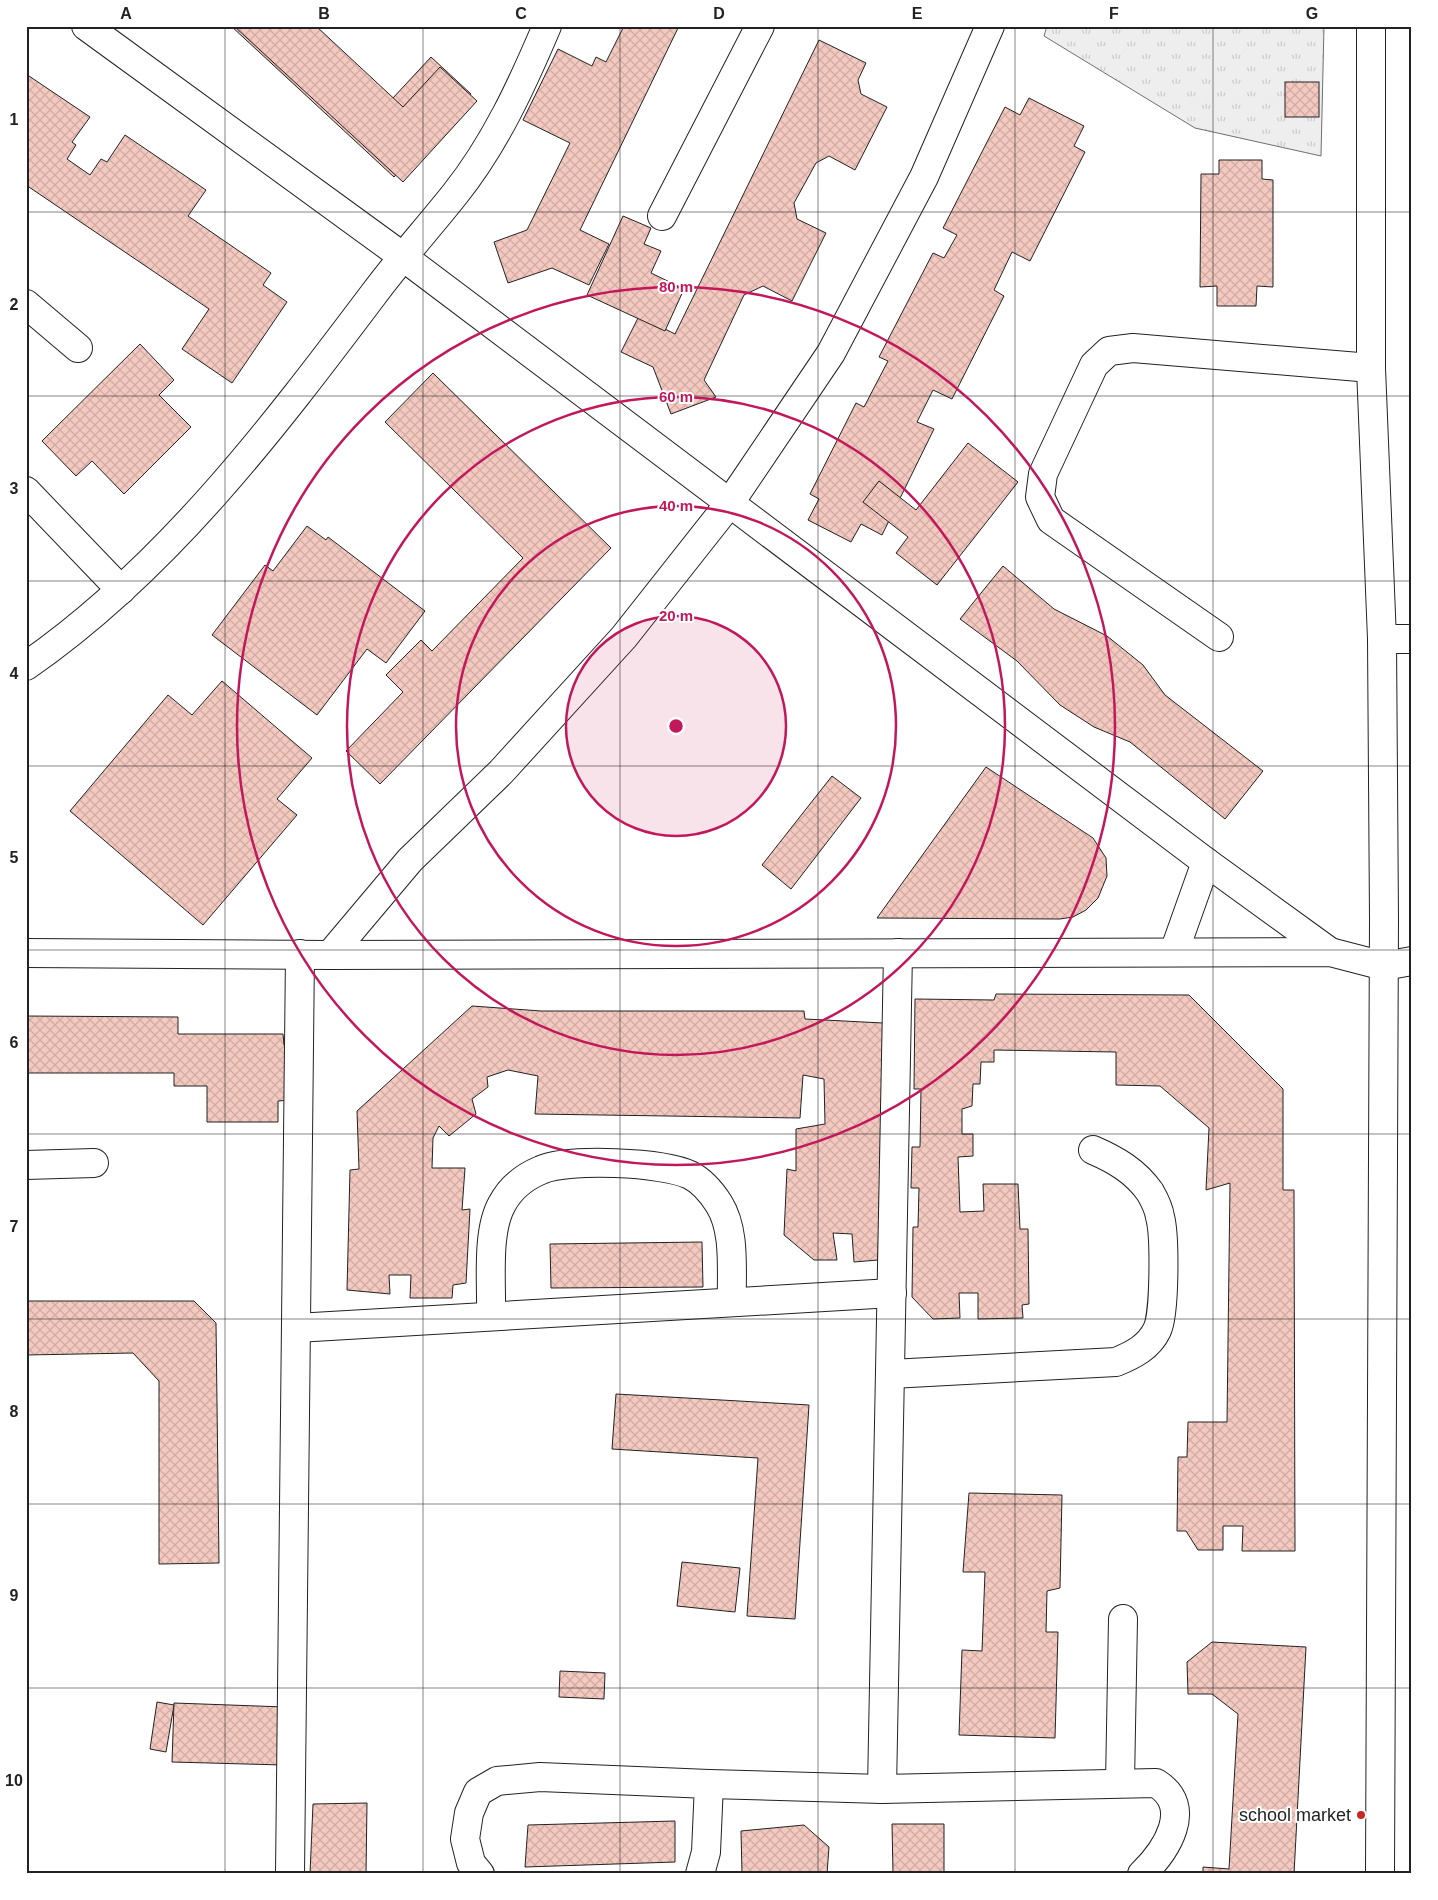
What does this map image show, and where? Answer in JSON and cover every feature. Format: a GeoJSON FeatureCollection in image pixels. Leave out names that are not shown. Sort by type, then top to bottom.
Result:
{"type":"FeatureCollection","features":[{"type":"Feature","properties":{"kind":"street"},"geometry":{"type":"LineString","coordinates":[[86,26],[402,256],[1206,862],[1330,952]]}},
{"type":"Feature","properties":{"kind":"street"},"geometry":{"type":"LineString","coordinates":[[26,666],[65,639],[121,590],[223,484],[318,368],[402,256],[456,193],[506,116],[547,26]]}},
{"type":"Feature","properties":{"kind":"street"},"geometry":{"type":"LineString","coordinates":[[662,216],[760,26]]}},
{"type":"Feature","properties":{"kind":"street"},"geometry":{"type":"LineString","coordinates":[[330,955],[410,860],[501,772],[624,637],[729,504],[831,353],[924,177],[990,26]]}},
{"type":"Feature","properties":{"kind":"street"},"geometry":{"type":"LineString","coordinates":[[1371,26],[1371,368],[1382,639],[1384,966],[1380,1874]]}},
{"type":"Feature","properties":{"kind":"street"},"geometry":{"type":"LineString","coordinates":[[26,304],[78,348]]}},
{"type":"Feature","properties":{"kind":"street"},"geometry":{"type":"LineString","coordinates":[[1219,637],[1051,520],[1040,496],[1043,474],[1094,366],[1109,351],[1132,348],[1371,368]]}},
{"type":"Feature","properties":{"kind":"street"},"geometry":{"type":"LineString","coordinates":[[26,491],[121,590]]}},
{"type":"Feature","properties":{"kind":"street"},"geometry":{"type":"LineString","coordinates":[[1382,639],[1412,639]]}},
{"type":"Feature","properties":{"kind":"street"},"geometry":{"type":"LineString","coordinates":[[1174,952],[1206,862]]}},
{"type":"Feature","properties":{"kind":"street"},"geometry":{"type":"LineString","coordinates":[[26,953],[330,955],[1330,952],[1384,966],[1412,961]]}},
{"type":"Feature","properties":{"kind":"street"},"geometry":{"type":"LineString","coordinates":[[882,1789],[898,953]]}},
{"type":"Feature","properties":{"kind":"street"},"geometry":{"type":"LineString","coordinates":[[290,1874],[300,954]]}},
{"type":"Feature","properties":{"kind":"street"},"geometry":{"type":"LineString","coordinates":[[890,1374],[1116,1362],[1133,1355],[1147,1345],[1157,1330],[1163,1313],[1160,1217],[1151,1194],[1135,1174],[1115,1160],[1093,1150]]}},
{"type":"Feature","properties":{"kind":"street"},"geometry":{"type":"LineString","coordinates":[[26,1165],[94,1163]]}},
{"type":"Feature","properties":{"kind":"street"},"geometry":{"type":"LineString","coordinates":[[491,1316],[493,1232],[501,1206],[511,1190],[525,1178],[542,1169],[580,1163],[671,1168],[691,1176],[708,1189],[720,1206],[728,1226],[732,1301]]}},
{"type":"Feature","properties":{"kind":"street"},"geometry":{"type":"LineString","coordinates":[[296,1328],[732,1301],[892,1294]]}},
{"type":"Feature","properties":{"kind":"street"},"geometry":{"type":"LineString","coordinates":[[1120,1783],[1123,1619]]}},
{"type":"Feature","properties":{"kind":"street"},"geometry":{"type":"LineString","coordinates":[[480,1874],[471,1863],[465,1839],[469,1813],[478,1792],[497,1781],[540,1777],[882,1789],[1120,1783],[1156,1784],[1167,1790],[1174,1800],[1174,1820],[1166,1844],[1156,1859],[1142,1874]]}},
{"type":"Feature","properties":{"kind":"street"},"geometry":{"type":"LineString","coordinates":[[700,1874],[706,1852],[709,1784]]}},
{"type":"Feature","properties":{"kind":"green space"},"geometry":{"type":"Polygon","coordinates":[[[1047,26],[1324,26],[1321,156],[1195,128],[1044,36],[1047,26]]]}},
{"type":"Feature","properties":{"kind":"building"},"geometry":{"type":"Polygon","coordinates":[[[231,26],[314,26],[392,99],[431,57],[471,94],[394,177],[231,26]]]}},
{"type":"Feature","properties":{"kind":"building"},"geometry":{"type":"Polygon","coordinates":[[[234,26],[316,26],[403,107],[440,67],[477,101],[403,182],[234,26]]]}},
{"type":"Feature","properties":{"kind":"building"},"geometry":{"type":"Polygon","coordinates":[[[624,26],[679,26],[580,230],[609,244],[589,285],[552,268],[508,283],[494,242],[527,230],[570,143],[523,120],[558,49],[592,66],[596,57],[606,62],[624,26]]]}},
{"type":"Feature","properties":{"kind":"building"},"geometry":{"type":"Polygon","coordinates":[[[819,40],[866,63],[858,80],[861,94],[887,107],[855,170],[829,156],[816,163],[794,203],[797,219],[826,233],[792,301],[763,286],[744,295],[704,380],[716,397],[671,414],[653,367],[621,352],[639,316],[675,334],[819,40]]]}},
{"type":"Feature","properties":{"kind":"building"},"geometry":{"type":"Polygon","coordinates":[[[26,74],[90,117],[72,142],[76,145],[67,159],[90,175],[101,159],[107,162],[125,135],[206,190],[188,216],[271,273],[263,285],[287,302],[232,383],[182,349],[209,309],[26,185],[26,74]]]}},
{"type":"Feature","properties":{"kind":"building"},"geometry":{"type":"Polygon","coordinates":[[[1285,82],[1319,82],[1319,117],[1285,117],[1285,82]]]}},
{"type":"Feature","properties":{"kind":"building"},"geometry":{"type":"Polygon","coordinates":[[[1029,98],[1084,126],[1074,146],[1085,152],[1030,261],[1012,252],[994,290],[1004,296],[952,399],[933,390],[917,422],[934,429],[882,535],[861,524],[851,542],[808,520],[819,499],[810,494],[856,403],[864,407],[888,361],[879,357],[933,253],[944,258],[957,235],[943,228],[1005,107],[1020,115],[1029,98]]]}},
{"type":"Feature","properties":{"kind":"building"},"geometry":{"type":"Polygon","coordinates":[[[1219,160],[1262,160],[1262,179],[1273,180],[1273,287],[1257,286],[1256,306],[1217,306],[1217,286],[1200,287],[1201,174],[1219,174],[1219,160]]]}},
{"type":"Feature","properties":{"kind":"building"},"geometry":{"type":"Polygon","coordinates":[[[623,216],[651,228],[644,244],[661,251],[651,273],[684,289],[665,331],[587,295],[623,216]]]}},
{"type":"Feature","properties":{"kind":"building"},"geometry":{"type":"Polygon","coordinates":[[[140,344],[174,380],[159,395],[191,427],[124,494],[92,461],[76,476],[42,441],[140,344]]]}},
{"type":"Feature","properties":{"kind":"building"},"geometry":{"type":"Polygon","coordinates":[[[433,373],[611,548],[380,784],[346,751],[403,692],[386,675],[421,640],[432,651],[523,558],[385,422],[433,373]]]}},
{"type":"Feature","properties":{"kind":"building"},"geometry":{"type":"Polygon","coordinates":[[[968,443],[1018,482],[937,585],[896,553],[908,537],[863,502],[879,481],[916,510],[968,443]]]}},
{"type":"Feature","properties":{"kind":"building"},"geometry":{"type":"Polygon","coordinates":[[[307,526],[326,540],[328,537],[425,611],[386,663],[367,649],[317,715],[212,635],[265,565],[273,571],[307,526]]]}},
{"type":"Feature","properties":{"kind":"building"},"geometry":{"type":"Polygon","coordinates":[[[1003,566],[1054,609],[1107,636],[1143,665],[1165,695],[1263,771],[1225,819],[1130,742],[1094,727],[1060,705],[1017,661],[960,619],[1003,566]]]}},
{"type":"Feature","properties":{"kind":"building"},"geometry":{"type":"Polygon","coordinates":[[[222,681],[312,758],[277,799],[297,815],[203,925],[70,811],[168,695],[192,715],[222,681]]]}},
{"type":"Feature","properties":{"kind":"building"},"geometry":{"type":"Polygon","coordinates":[[[986,767],[1093,838],[1106,858],[1107,876],[1098,898],[1086,910],[1073,917],[1060,919],[877,918],[986,767]]]}},
{"type":"Feature","properties":{"kind":"building"},"geometry":{"type":"Polygon","coordinates":[[[832,776],[861,798],[791,889],[762,865],[832,776]]]}},
{"type":"Feature","properties":{"kind":"building"},"geometry":{"type":"Polygon","coordinates":[[[996,994],[1189,995],[1283,1089],[1283,1190],[1294,1190],[1295,1551],[1242,1551],[1243,1526],[1223,1526],[1223,1550],[1198,1550],[1186,1531],[1177,1531],[1178,1457],[1187,1457],[1188,1422],[1227,1422],[1230,1183],[1206,1190],[1209,1128],[1160,1086],[1116,1085],[1116,1052],[994,1050],[994,1062],[981,1062],[980,1084],[973,1084],[972,1106],[962,1109],[962,1134],[973,1134],[973,1156],[958,1157],[960,1212],[984,1211],[983,1184],[1018,1184],[1020,1229],[1028,1229],[1029,1304],[1022,1305],[1023,1318],[978,1319],[978,1293],[959,1293],[960,1318],[933,1319],[912,1297],[913,1227],[918,1227],[919,1188],[911,1188],[912,1147],[920,1147],[921,1089],[914,1089],[915,999],[994,1000],[996,994]]]}},
{"type":"Feature","properties":{"kind":"building"},"geometry":{"type":"Polygon","coordinates":[[[472,1006],[541,1011],[804,1011],[805,1019],[883,1023],[878,1260],[854,1262],[852,1234],[833,1233],[837,1260],[814,1260],[784,1235],[787,1169],[796,1171],[796,1129],[825,1124],[824,1079],[803,1075],[800,1118],[535,1114],[538,1076],[508,1070],[487,1077],[488,1087],[472,1099],[476,1114],[449,1136],[439,1126],[433,1138],[432,1168],[465,1168],[462,1210],[470,1209],[466,1283],[453,1285],[452,1298],[410,1298],[411,1275],[389,1275],[390,1294],[347,1290],[350,1170],[359,1169],[357,1111],[472,1006]]]}},
{"type":"Feature","properties":{"kind":"building"},"geometry":{"type":"Polygon","coordinates":[[[26,1016],[178,1017],[178,1034],[283,1034],[284,1045],[291,1045],[290,1100],[278,1101],[278,1122],[207,1122],[207,1086],[174,1086],[174,1073],[26,1073],[26,1016]]]}},
{"type":"Feature","properties":{"kind":"building"},"geometry":{"type":"Polygon","coordinates":[[[702,1242],[703,1287],[551,1288],[550,1244],[702,1242]]]}},
{"type":"Feature","properties":{"kind":"building"},"geometry":{"type":"Polygon","coordinates":[[[26,1301],[194,1301],[216,1323],[219,1563],[159,1564],[159,1381],[133,1353],[26,1355],[26,1301]]]}},
{"type":"Feature","properties":{"kind":"building"},"geometry":{"type":"Polygon","coordinates":[[[616,1394],[809,1405],[795,1619],[747,1616],[758,1458],[612,1449],[616,1394]]]}},
{"type":"Feature","properties":{"kind":"building"},"geometry":{"type":"Polygon","coordinates":[[[969,1493],[1062,1495],[1060,1588],[1047,1591],[1046,1632],[1058,1632],[1055,1738],[959,1735],[962,1650],[982,1651],[985,1572],[963,1572],[969,1493]]]}},
{"type":"Feature","properties":{"kind":"building"},"geometry":{"type":"Polygon","coordinates":[[[682,1562],[740,1568],[735,1612],[677,1606],[682,1562]]]}},
{"type":"Feature","properties":{"kind":"building"},"geometry":{"type":"Polygon","coordinates":[[[1212,1642],[1306,1647],[1294,1874],[1203,1874],[1203,1867],[1229,1869],[1238,1714],[1212,1694],[1188,1694],[1187,1662],[1212,1642]]]}},
{"type":"Feature","properties":{"kind":"building"},"geometry":{"type":"Polygon","coordinates":[[[560,1671],[605,1673],[604,1699],[559,1697],[560,1671]]]}},
{"type":"Feature","properties":{"kind":"building"},"geometry":{"type":"Polygon","coordinates":[[[157,1702],[174,1705],[166,1752],[150,1749],[157,1702]]]}},
{"type":"Feature","properties":{"kind":"building"},"geometry":{"type":"Polygon","coordinates":[[[174,1703],[285,1707],[283,1765],[172,1762],[174,1703]]]}},
{"type":"Feature","properties":{"kind":"building"},"geometry":{"type":"Polygon","coordinates":[[[367,1803],[366,1874],[310,1874],[313,1804],[367,1803]]]}},
{"type":"Feature","properties":{"kind":"building"},"geometry":{"type":"Polygon","coordinates":[[[675,1821],[675,1862],[525,1867],[528,1825],[675,1821]]]}},
{"type":"Feature","properties":{"kind":"building"},"geometry":{"type":"Polygon","coordinates":[[[892,1824],[944,1824],[944,1874],[893,1874],[892,1824]]]}},
{"type":"Feature","properties":{"kind":"building"},"geometry":{"type":"Polygon","coordinates":[[[804,1825],[829,1847],[827,1874],[742,1874],[741,1831],[804,1825]]]}},
{"type":"Feature","properties":{"kind":"place","name":"school market"},"geometry":{"type":"Point","coordinates":[1361,1815]}}]}
